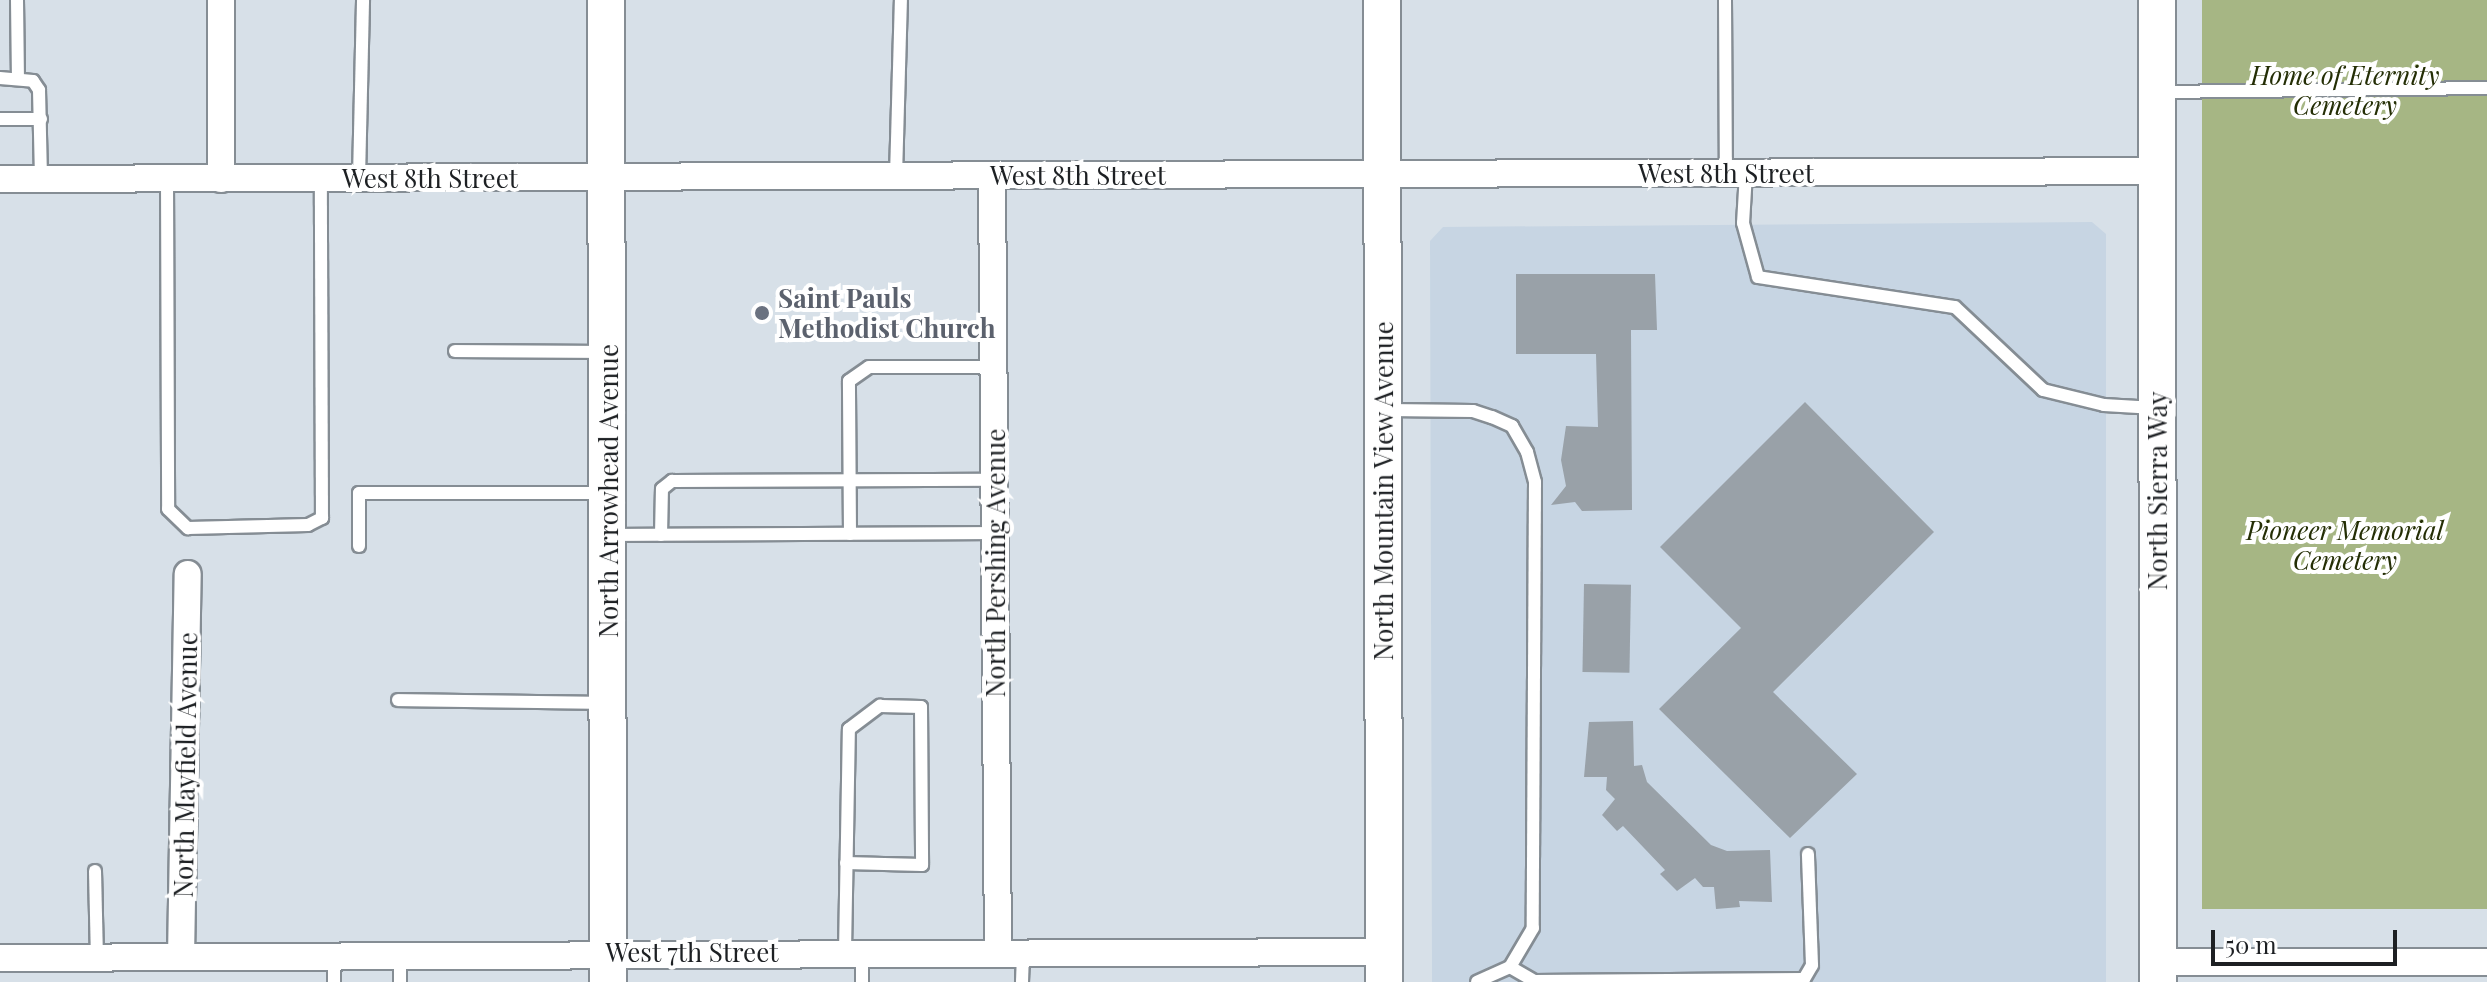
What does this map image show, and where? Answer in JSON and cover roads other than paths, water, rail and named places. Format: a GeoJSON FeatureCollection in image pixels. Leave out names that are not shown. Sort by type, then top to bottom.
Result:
{"type":"FeatureCollection","features":[{"type":"Feature","properties":{"kind":"street"},"geometry":{"type":"LineString","coordinates":[[221,0],[221,179]]}},
{"type":"Feature","properties":{"kind":"street","name":"North Arrowhead Avenue"},"geometry":{"type":"LineString","coordinates":[[606,0],[608,967]]}},
{"type":"Feature","properties":{"kind":"street","name":"North Mountain View Avenue"},"geometry":{"type":"LineString","coordinates":[[1382,0],[1384,967]]}},
{"type":"Feature","properties":{"kind":"street","name":"North Sierra Way"},"geometry":{"type":"LineString","coordinates":[[2157,0],[2158,972]]}},
{"type":"Feature","properties":{"kind":"street","name":"West 8th Street"},"geometry":{"type":"LineString","coordinates":[[0,179],[2157,171]]}},
{"type":"Feature","properties":{"kind":"street","name":"North Pershing Avenue"},"geometry":{"type":"LineString","coordinates":[[992,176],[995,533],[1011,951]]}},
{"type":"Feature","properties":{"kind":"street","name":"North Mayfield Avenue"},"geometry":{"type":"LineString","coordinates":[[181,957],[188,574]]}},
{"type":"Feature","properties":{"kind":"street","name":"West 7th Street"},"geometry":{"type":"LineString","coordinates":[[0,958],[400,954],[608,967],[853,952],[1011,951],[1384,967]]}},
{"type":"Feature","properties":{"kind":"street"},"geometry":{"type":"LineString","coordinates":[[2158,972],[2487,962]]}},
{"type":"Feature","properties":{"kind":"lane"},"geometry":{"type":"LineString","coordinates":[[17,0],[18,78]]}},
{"type":"Feature","properties":{"kind":"lane"},"geometry":{"type":"LineString","coordinates":[[359,178],[363,0]]}},
{"type":"Feature","properties":{"kind":"lane"},"geometry":{"type":"LineString","coordinates":[[896,176],[901,0]]}},
{"type":"Feature","properties":{"kind":"lane"},"geometry":{"type":"LineString","coordinates":[[1725,0],[1736,173],[1743,223],[1758,277],[1955,307],[2043,390],[2104,405],[2157,408]]}},
{"type":"Feature","properties":{"kind":"lane"},"geometry":{"type":"LineString","coordinates":[[0,78],[33,81],[39,90],[41,179]]}},
{"type":"Feature","properties":{"kind":"lane"},"geometry":{"type":"LineString","coordinates":[[2157,92],[2487,88]]}},
{"type":"Feature","properties":{"kind":"lane"},"geometry":{"type":"LineString","coordinates":[[0,119],[41,119]]}},
{"type":"Feature","properties":{"kind":"lane"},"geometry":{"type":"LineString","coordinates":[[167,179],[168,509],[188,528],[308,525],[322,518],[321,178]]}},
{"type":"Feature","properties":{"kind":"lane"},"geometry":{"type":"LineString","coordinates":[[455,351],[608,352]]}},
{"type":"Feature","properties":{"kind":"lane"},"geometry":{"type":"LineString","coordinates":[[850,534],[849,381],[869,367],[993,367]]}},
{"type":"Feature","properties":{"kind":"lane"},"geometry":{"type":"LineString","coordinates":[[1383,410],[1473,411],[1512,426],[1527,452],[1535,482],[1533,928],[1510,967],[1477,982]]}},
{"type":"Feature","properties":{"kind":"lane"},"geometry":{"type":"LineString","coordinates":[[661,535],[662,489],[672,481],[995,480]]}},
{"type":"Feature","properties":{"kind":"lane"},"geometry":{"type":"LineString","coordinates":[[359,546],[359,493],[608,494]]}},
{"type":"Feature","properties":{"kind":"lane"},"geometry":{"type":"LineString","coordinates":[[608,535],[995,533]]}},
{"type":"Feature","properties":{"kind":"lane"},"geometry":{"type":"LineString","coordinates":[[398,700],[608,703]]}},
{"type":"Feature","properties":{"kind":"lane"},"geometry":{"type":"LineString","coordinates":[[846,863],[922,865],[921,707],[880,706],[849,729],[846,863],[853,952],[862,982]]}},
{"type":"Feature","properties":{"kind":"lane"},"geometry":{"type":"LineString","coordinates":[[1510,967],[1534,981],[1804,979],[1812,965],[1808,854]]}},
{"type":"Feature","properties":{"kind":"lane"},"geometry":{"type":"LineString","coordinates":[[95,871],[97,958]]}},
{"type":"Feature","properties":{"kind":"lane"},"geometry":{"type":"LineString","coordinates":[[1011,951],[1022,982]]}},
{"type":"Feature","properties":{"kind":"lane"},"geometry":{"type":"LineString","coordinates":[[400,954],[400,982]]}},
{"type":"Feature","properties":{"kind":"lane"},"geometry":{"type":"LineString","coordinates":[[334,955],[334,982]]}},
{"type":"Feature","properties":{"kind":"place","name":"Saint Pauls Methodist Church"},"geometry":{"type":"Point","coordinates":[762,313]}},
{"type":"Feature","properties":{"kind":"park label","name":"Home of Eternity Cemetery"},"geometry":{"type":"Point","coordinates":[2345,90]}},
{"type":"Feature","properties":{"kind":"park label","name":"Pioneer Memorial Cemetery"},"geometry":{"type":"Point","coordinates":[2345,545]}}]}
